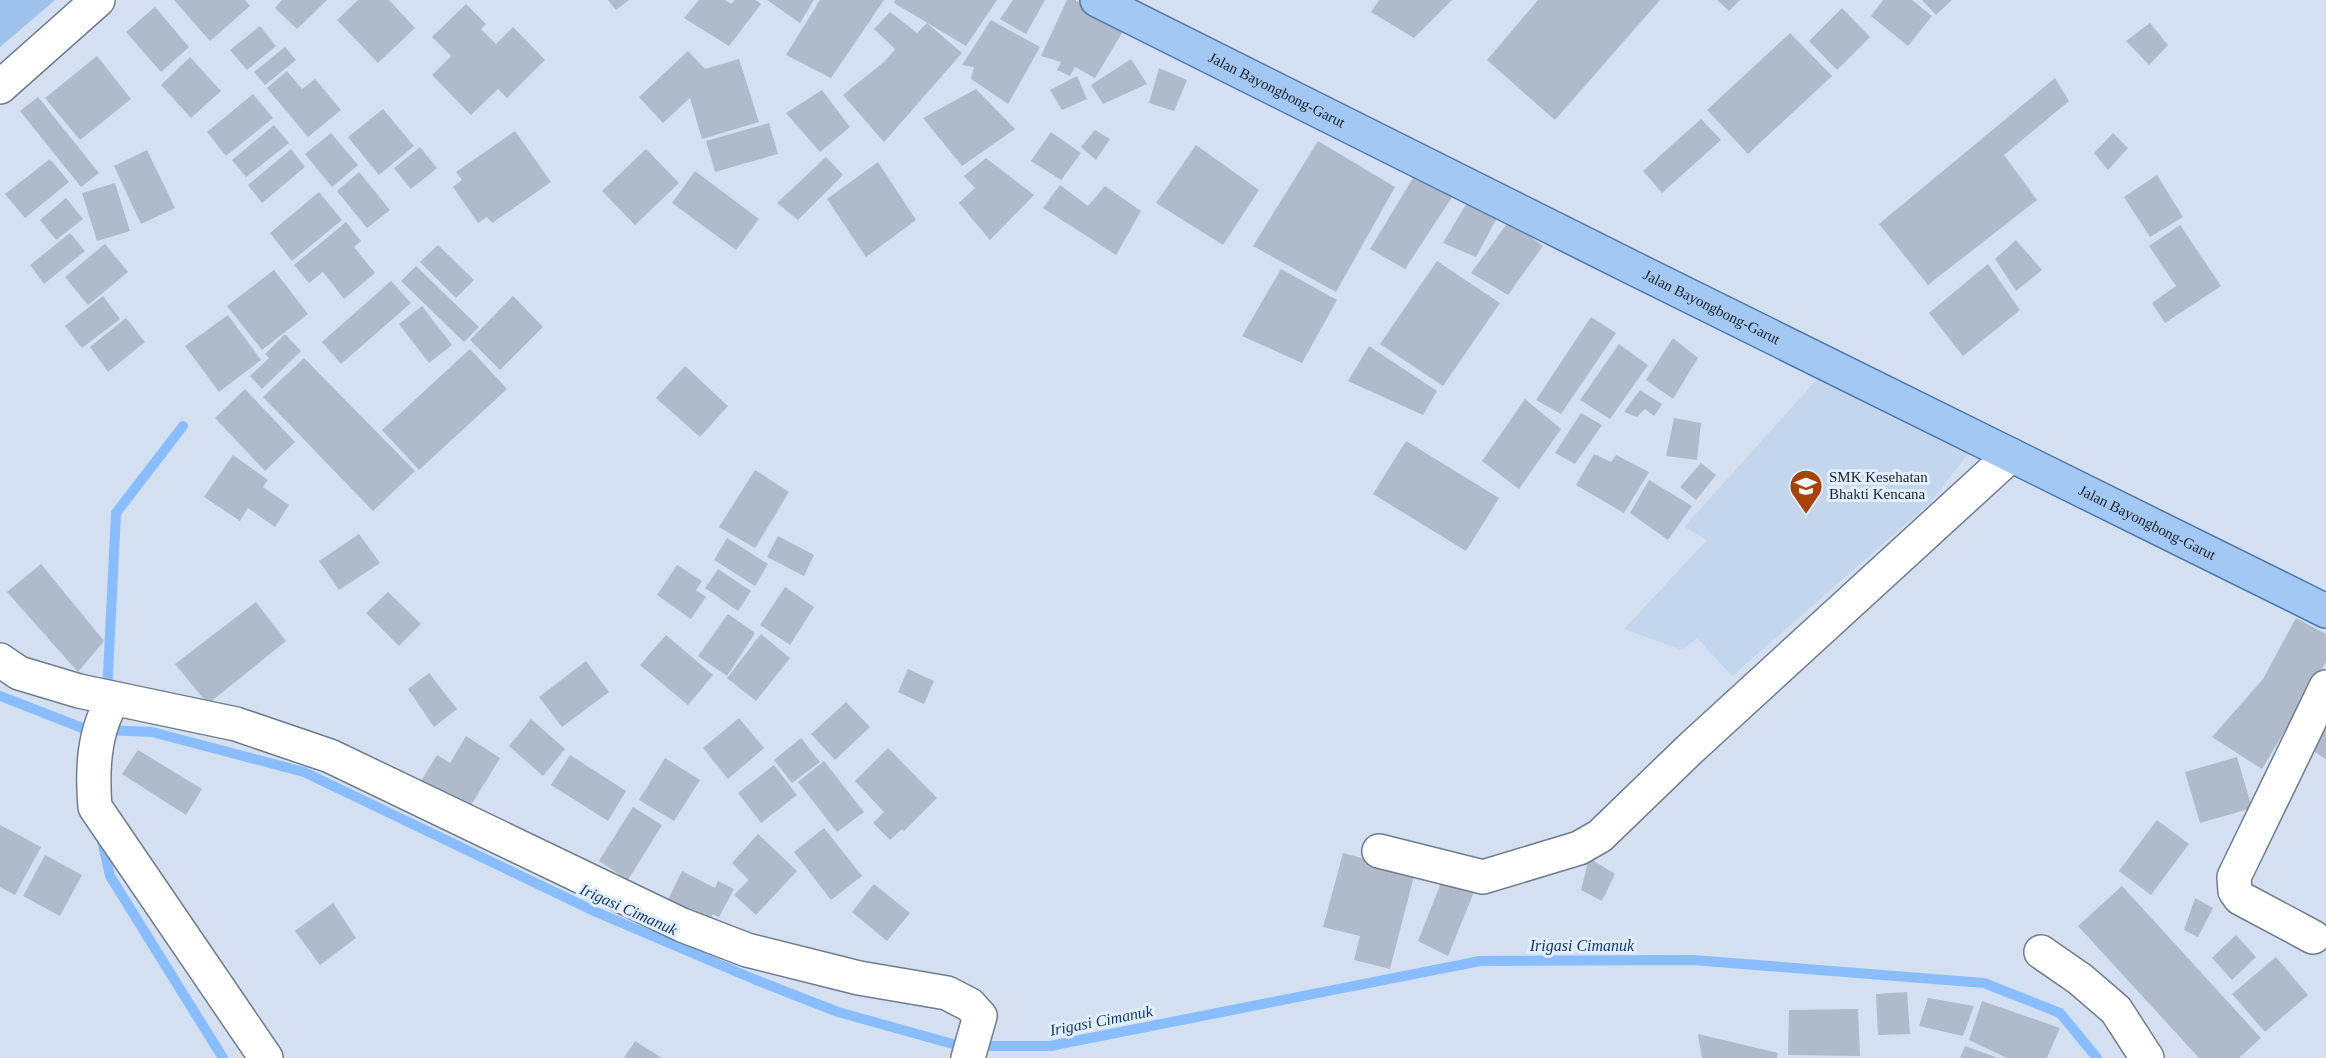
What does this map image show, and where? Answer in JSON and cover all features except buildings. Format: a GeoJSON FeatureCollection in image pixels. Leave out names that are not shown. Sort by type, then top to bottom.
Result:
{"type":"FeatureCollection","features":[{"type":"Feature","properties":{"kind":"main road","name":"Jalan Bayongbong-Garut"},"geometry":{"type":"LineString","coordinates":[[1097,0],[2326,611]]}},
{"type":"Feature","properties":{"kind":"street"},"geometry":{"type":"LineString","coordinates":[[0,87],[98,0]]}},
{"type":"Feature","properties":{"kind":"street"},"geometry":{"type":"LineString","coordinates":[[1379,851],[1483,877],[1580,848],[1600,836],[1690,749],[2011,455]]}},
{"type":"Feature","properties":{"kind":"street"},"geometry":{"type":"LineString","coordinates":[[0,660],[19,673],[103,699],[236,724],[330,756],[682,925],[747,950],[859,978],[947,993],[969,1005],[980,1016],[968,1058]]}},
{"type":"Feature","properties":{"kind":"street"},"geometry":{"type":"LineString","coordinates":[[2313,937],[2240,897],[2235,891],[2234,877],[2326,687]]}},
{"type":"Feature","properties":{"kind":"street"},"geometry":{"type":"LineString","coordinates":[[103,699],[92,775],[95,807],[265,1058]]}},
{"type":"Feature","properties":{"kind":"street"},"geometry":{"type":"LineString","coordinates":[[2041,952],[2080,979],[2116,1010],[2147,1058]]}},
{"type":"Feature","properties":{"kind":"shaded area"},"geometry":{"type":"Polygon","coordinates":[[[0,0],[55,0],[0,47],[0,0]]]}},
{"type":"Feature","properties":{"kind":"shaded area","name":"SMK Kesehatan Bhakti Kencana"},"geometry":{"type":"Polygon","coordinates":[[[1820,376],[1971,450],[1930,503],[1732,676],[1697,638],[1682,650],[1624,629],[1707,540],[1684,527],[1820,376]]]}},
{"type":"Feature","properties":{"kind":"waterway"},"geometry":{"type":"LineString","coordinates":[[107,694],[116,513],[183,426]]}},
{"type":"Feature","properties":{"kind":"waterway","name":"Irigasi Cimanuk"},"geometry":{"type":"LineString","coordinates":[[0,696],[85,729],[152,732],[304,772],[596,912],[756,980],[838,1012],[960,1046],[1050,1046],[1480,961],[1693,960],[1984,983],[2060,1013],[2097,1058]]}},
{"type":"Feature","properties":{"kind":"waterway"},"geometry":{"type":"LineString","coordinates":[[101,836],[110,876],[223,1058]]}},
{"type":"Feature","properties":{"kind":"place","name":"SMK Kesehatan Bhakti Kencana"},"geometry":{"type":"Point","coordinates":[1806,515]}}]}
